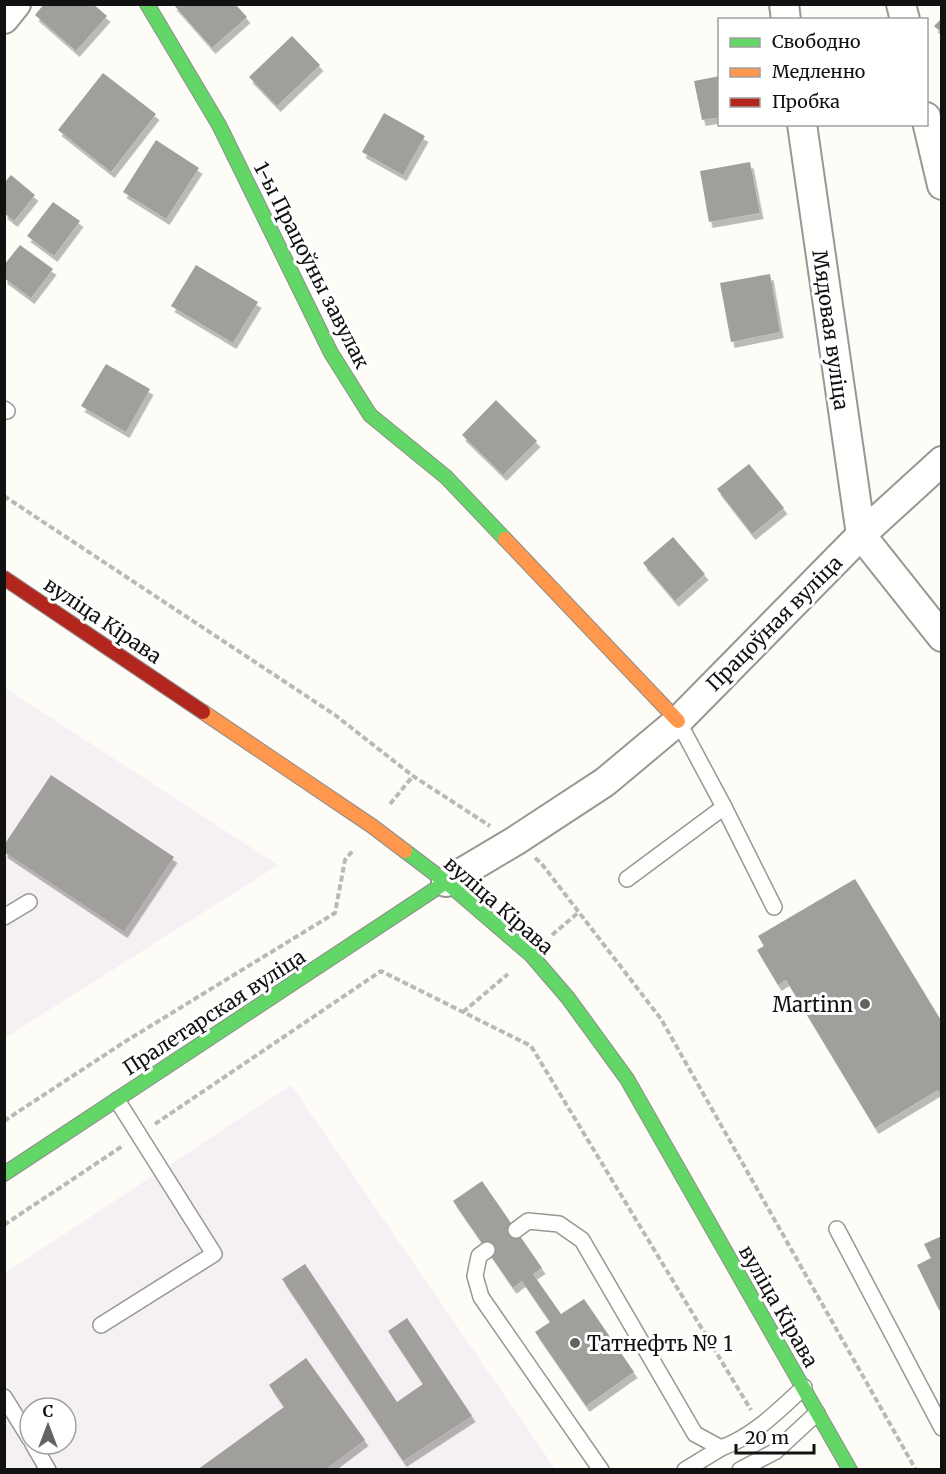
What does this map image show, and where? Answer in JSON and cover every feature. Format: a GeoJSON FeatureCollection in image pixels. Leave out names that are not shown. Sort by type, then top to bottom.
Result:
{"type":"FeatureCollection","features":[{"type":"Feature","properties":{"kind":"main road","name":"1-ы Працоўны завулак"},"geometry":{"type":"LineString","coordinates":[[147,4],[219,125],[331,352],[370,415],[446,477],[678,721]]}},
{"type":"Feature","properties":{"kind":"main road","name":"вуліца Кірава"},"geometry":{"type":"LineString","coordinates":[[4,578],[372,826],[446,882],[531,955],[568,998],[627,1079],[850,1470]]}},
{"type":"Feature","properties":{"kind":"main road","name":"Пралетарская вуліца"},"geometry":{"type":"LineString","coordinates":[[4,1174],[446,882]]}},
{"type":"Feature","properties":{"kind":"street"},"geometry":{"type":"LineString","coordinates":[[4,19],[16,4]]}},
{"type":"Feature","properties":{"kind":"street"},"geometry":{"type":"LineString","coordinates":[[928,122],[942,185]]}},
{"type":"Feature","properties":{"kind":"street","name":"Мядовая вуліца"},"geometry":{"type":"LineString","coordinates":[[801,126],[861,535]]}},
{"type":"Feature","properties":{"kind":"street","name":"Працоўная вуліца"},"geometry":{"type":"LineString","coordinates":[[446,882],[515,841],[604,783],[678,721],[861,535],[942,461]]}},
{"type":"Feature","properties":{"kind":"street"},"geometry":{"type":"LineString","coordinates":[[861,535],[942,638]]}},
{"type":"Feature","properties":{"kind":"lane"},"geometry":{"type":"LineString","coordinates":[[678,721],[774,907]]}},
{"type":"Feature","properties":{"kind":"lane"},"geometry":{"type":"LineString","coordinates":[[627,879],[724,807]]}},
{"type":"Feature","properties":{"kind":"lane"},"geometry":{"type":"LineString","coordinates":[[4,918],[29,902]]}},
{"type":"Feature","properties":{"kind":"lane"},"geometry":{"type":"LineString","coordinates":[[101,1325],[214,1254],[117,1100]]}},
{"type":"Feature","properties":{"kind":"lane"},"geometry":{"type":"LineString","coordinates":[[516,1230],[528,1221],[559,1224],[582,1240],[695,1434],[721,1448]]}},
{"type":"Feature","properties":{"kind":"lane"},"geometry":{"type":"LineString","coordinates":[[837,1229],[942,1428]]}},
{"type":"Feature","properties":{"kind":"lane"},"geometry":{"type":"LineString","coordinates":[[487,1250],[479,1256],[475,1276],[481,1297],[601,1470]]}},
{"type":"Feature","properties":{"kind":"lane"},"geometry":{"type":"LineString","coordinates":[[685,1470],[761,1426],[804,1387]]}},
{"type":"Feature","properties":{"kind":"lane"},"geometry":{"type":"LineString","coordinates":[[4,1397],[18,1420]]}},
{"type":"Feature","properties":{"kind":"lane"},"geometry":{"type":"LineString","coordinates":[[740,1470],[776,1451],[818,1413]]}},
{"type":"Feature","properties":{"kind":"lane"},"geometry":{"type":"LineString","coordinates":[[40,1456],[48,1470]]}},
{"type":"Feature","properties":{"kind":"path"},"geometry":{"type":"LineString","coordinates":[[4,1121],[126,1041],[335,913],[345,860]]}},
{"type":"Feature","properties":{"kind":"path"},"geometry":{"type":"LineString","coordinates":[[557,930],[579,912]]}},
{"type":"Feature","properties":{"kind":"path"},"geometry":{"type":"LineString","coordinates":[[4,1224],[139,1136],[381,971],[531,1046],[761,1426]]}},
{"type":"Feature","properties":{"kind":"path"},"geometry":{"type":"LineString","coordinates":[[463,1012],[506,977]]}},
{"type":"Feature","properties":{"kind":"shaded area"},"geometry":{"type":"Polygon","coordinates":[[[5,688],[278,865],[5,1038],[5,688]]]}},
{"type":"Feature","properties":{"kind":"shaded area"},"geometry":{"type":"Polygon","coordinates":[[[291,1085],[555,1469],[5,1470],[5,1273],[291,1085]]]}},
{"type":"Feature","properties":{"kind":"building"},"geometry":{"type":"Polygon","coordinates":[[[44,4],[93,4],[107,16],[76,51],[35,15],[44,4]]]}},
{"type":"Feature","properties":{"kind":"building"},"geometry":{"type":"Polygon","coordinates":[[[173,4],[235,4],[247,17],[212,48],[173,4]]]}},
{"type":"Feature","properties":{"kind":"building"},"geometry":{"type":"Polygon","coordinates":[[[942,18],[942,33],[934,26],[942,18]]]}},
{"type":"Feature","properties":{"kind":"building"},"geometry":{"type":"Polygon","coordinates":[[[292,36],[320,65],[277,106],[249,77],[292,36]]]}},
{"type":"Feature","properties":{"kind":"building"},"geometry":{"type":"Polygon","coordinates":[[[103,73],[156,114],[111,172],[58,130],[103,73]]]}},
{"type":"Feature","properties":{"kind":"building"},"geometry":{"type":"Polygon","coordinates":[[[718,76],[718,117],[702,120],[694,81],[718,76]]]}},
{"type":"Feature","properties":{"kind":"building"},"geometry":{"type":"Polygon","coordinates":[[[384,113],[425,136],[403,175],[362,152],[384,113]]]}},
{"type":"Feature","properties":{"kind":"building"},"geometry":{"type":"Polygon","coordinates":[[[156,140],[199,168],[166,219],[123,192],[156,140]]]}},
{"type":"Feature","properties":{"kind":"building"},"geometry":{"type":"Polygon","coordinates":[[[750,162],[760,213],[709,222],[700,171],[750,162]]]}},
{"type":"Feature","properties":{"kind":"building"},"geometry":{"type":"Polygon","coordinates":[[[11,175],[35,195],[14,221],[4,213],[4,183],[11,175]]]}},
{"type":"Feature","properties":{"kind":"building"},"geometry":{"type":"Polygon","coordinates":[[[53,202],[80,221],[54,256],[27,236],[53,202]]]}},
{"type":"Feature","properties":{"kind":"building"},"geometry":{"type":"Polygon","coordinates":[[[20,245],[53,269],[31,298],[4,278],[4,265],[20,245]]]}},
{"type":"Feature","properties":{"kind":"building"},"geometry":{"type":"Polygon","coordinates":[[[196,265],[258,302],[233,343],[171,306],[196,265]]]}},
{"type":"Feature","properties":{"kind":"building"},"geometry":{"type":"Polygon","coordinates":[[[770,274],[780,332],[731,342],[720,283],[770,274]]]}},
{"type":"Feature","properties":{"kind":"building"},"geometry":{"type":"Polygon","coordinates":[[[106,364],[150,389],[126,432],[81,406],[106,364]]]}},
{"type":"Feature","properties":{"kind":"building"},"geometry":{"type":"Polygon","coordinates":[[[496,400],[537,441],[503,475],[462,435],[496,400]]]}},
{"type":"Feature","properties":{"kind":"building"},"geometry":{"type":"Polygon","coordinates":[[[749,464],[784,508],[752,534],[717,489],[749,464]]]}},
{"type":"Feature","properties":{"kind":"building"},"geometry":{"type":"Polygon","coordinates":[[[673,537],[705,574],[675,601],[643,563],[673,537]]]}},
{"type":"Feature","properties":{"kind":"building"},"geometry":{"type":"Polygon","coordinates":[[[51,775],[174,857],[124,932],[4,852],[4,845],[51,775]]]}},
{"type":"Feature","properties":{"kind":"building","name":"Martinn"},"geometry":{"type":"Polygon","coordinates":[[[855,879],[942,1022],[942,1096],[938,1090],[875,1128],[786,980],[778,985],[757,950],[764,946],[758,936],[855,879]]]}},
{"type":"Feature","properties":{"kind":"building"},"geometry":{"type":"Polygon","coordinates":[[[482,1181],[542,1268],[533,1274],[561,1314],[584,1299],[634,1372],[586,1406],[535,1332],[550,1322],[522,1281],[513,1288],[453,1201],[482,1181]]]}},
{"type":"Feature","properties":{"kind":"building"},"geometry":{"type":"Polygon","coordinates":[[[942,1236],[942,1309],[939,1310],[917,1265],[931,1258],[924,1244],[942,1236]]]}},
{"type":"Feature","properties":{"kind":"building"},"geometry":{"type":"Polygon","coordinates":[[[305,1264],[397,1402],[423,1384],[388,1331],[407,1318],[472,1416],[403,1461],[282,1279],[305,1264]]]}},
{"type":"Feature","properties":{"kind":"building"},"geometry":{"type":"Polygon","coordinates":[[[306,1358],[365,1440],[325,1470],[197,1470],[284,1407],[269,1385],[306,1358]]]}},
{"type":"Feature","properties":{"kind":"traffic: fast"},"geometry":{"type":"LineString","coordinates":[[147,4],[219,125],[331,353],[370,415],[446,477],[505,539]]}},
{"type":"Feature","properties":{"kind":"traffic: fast"},"geometry":{"type":"LineString","coordinates":[[405,851],[446,882],[531,955],[568,998],[627,1079],[850,1470]]}},
{"type":"Feature","properties":{"kind":"traffic: fast"},"geometry":{"type":"LineString","coordinates":[[4,1174],[446,882]]}},
{"type":"Feature","properties":{"kind":"traffic: slow"},"geometry":{"type":"LineString","coordinates":[[505,539],[678,721]]}},
{"type":"Feature","properties":{"kind":"traffic: slow"},"geometry":{"type":"LineString","coordinates":[[203,712],[372,826],[405,851]]}},
{"type":"Feature","properties":{"kind":"traffic: jam"},"geometry":{"type":"LineString","coordinates":[[4,578],[203,712]]}},
{"type":"Feature","properties":{"kind":"place","name":"Martinn"},"geometry":{"type":"Point","coordinates":[865,1004]}},
{"type":"Feature","properties":{"kind":"place","name":"Татнефть № 1"},"geometry":{"type":"Point","coordinates":[575,1343]}}]}
